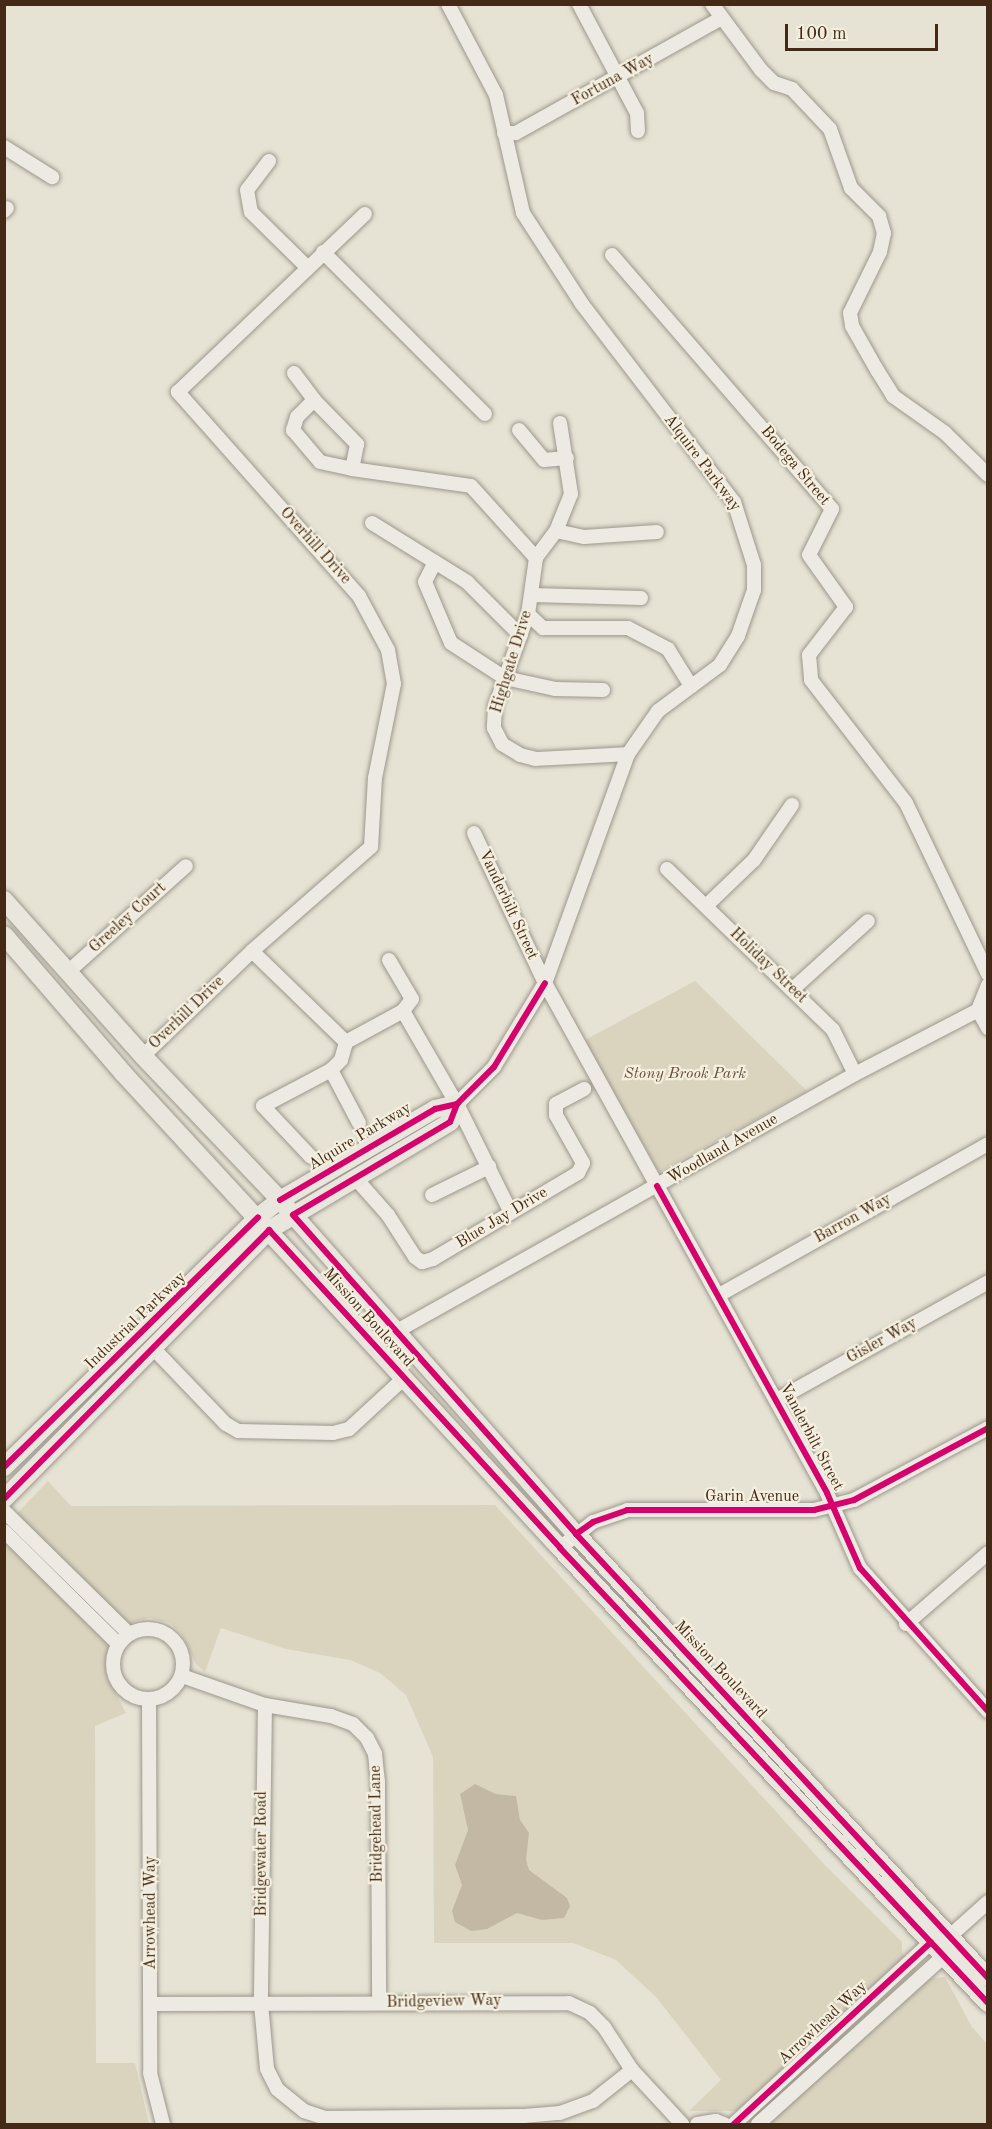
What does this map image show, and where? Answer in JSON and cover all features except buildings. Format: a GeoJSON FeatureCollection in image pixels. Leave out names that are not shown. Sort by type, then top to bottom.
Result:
{"type":"FeatureCollection","features":[{"type":"Feature","properties":{"kind":"main road","name":"Mission Boulevard"},"geometry":{"type":"LineString","coordinates":[[4,900],[143,1056],[280,1200],[576,1534],[987,1978]]}},
{"type":"Feature","properties":{"kind":"main road","name":"Mission Boulevard"},"geometry":{"type":"LineString","coordinates":[[4,935],[123,1072],[560,1548],[987,2003]]}},
{"type":"Feature","properties":{"kind":"main road","name":"Alquire Parkway"},"geometry":{"type":"LineString","coordinates":[[293,1215],[357,1180],[450,1122],[457,1104]]}},
{"type":"Feature","properties":{"kind":"main road","name":"Alquire Parkway"},"geometry":{"type":"LineString","coordinates":[[280,1200],[435,1109],[457,1104]]}},
{"type":"Feature","properties":{"kind":"main road","name":"Industrial Parkway"},"geometry":{"type":"LineString","coordinates":[[4,1499],[153,1348],[264,1224],[280,1200]]}},
{"type":"Feature","properties":{"kind":"main road","name":"Industrial Parkway"},"geometry":{"type":"LineString","coordinates":[[4,1467],[264,1224],[293,1215]]}},
{"type":"Feature","properties":{"kind":"street","name":"Alquire Parkway"},"geometry":{"type":"LineString","coordinates":[[448,4],[489,77],[504,133],[516,193],[538,240],[741,514],[754,565],[748,614],[720,665],[658,711],[628,754],[545,983],[494,1067],[457,1104]]}},
{"type":"Feature","properties":{"kind":"street"},"geometry":{"type":"LineString","coordinates":[[579,4],[637,113],[638,131]]}},
{"type":"Feature","properties":{"kind":"street"},"geometry":{"type":"LineString","coordinates":[[712,4],[720,19],[774,83],[792,89],[830,129],[851,188],[879,216],[884,233],[880,252],[854,300],[852,326],[893,396],[945,433],[987,475]]}},
{"type":"Feature","properties":{"kind":"street","name":"Fortuna Way"},"geometry":{"type":"LineString","coordinates":[[504,133],[516,133],[720,19]]}},
{"type":"Feature","properties":{"kind":"street"},"geometry":{"type":"LineString","coordinates":[[4,147],[52,177]]}},
{"type":"Feature","properties":{"kind":"street"},"geometry":{"type":"LineString","coordinates":[[269,160],[247,190],[250,212],[307,267]]}},
{"type":"Feature","properties":{"kind":"street","name":"Overhill Drive"},"geometry":{"type":"LineString","coordinates":[[143,1056],[252,951],[371,847],[375,778],[394,684],[388,650],[359,596],[178,392],[365,214]]}},
{"type":"Feature","properties":{"kind":"street"},"geometry":{"type":"LineString","coordinates":[[323,252],[486,414]]}},
{"type":"Feature","properties":{"kind":"street","name":"Bodega Street"},"geometry":{"type":"LineString","coordinates":[[612,255],[832,509],[808,555],[846,607],[809,655],[811,680],[906,803],[987,974]]}},
{"type":"Feature","properties":{"kind":"street"},"geometry":{"type":"LineString","coordinates":[[294,373],[314,400],[357,444],[352,470]]}},
{"type":"Feature","properties":{"kind":"street"},"geometry":{"type":"LineString","coordinates":[[314,400],[297,417],[293,430],[320,462],[352,470],[471,486],[536,558],[556,531],[572,495],[560,423]]}},
{"type":"Feature","properties":{"kind":"street"},"geometry":{"type":"LineString","coordinates":[[519,430],[544,460],[567,458]]}},
{"type":"Feature","properties":{"kind":"street"},"geometry":{"type":"LineString","coordinates":[[372,523],[467,582],[521,636]]}},
{"type":"Feature","properties":{"kind":"street"},"geometry":{"type":"LineString","coordinates":[[556,531],[584,537],[657,532]]}},
{"type":"Feature","properties":{"kind":"street","name":"Highgate Drive"},"geometry":{"type":"LineString","coordinates":[[536,558],[528,614],[495,706],[494,728],[502,744],[520,755],[536,759],[628,754]]}},
{"type":"Feature","properties":{"kind":"street"},"geometry":{"type":"LineString","coordinates":[[435,562],[425,582],[451,644],[505,678],[555,689],[603,690]]}},
{"type":"Feature","properties":{"kind":"street"},"geometry":{"type":"LineString","coordinates":[[532,595],[641,598]]}},
{"type":"Feature","properties":{"kind":"street"},"geometry":{"type":"LineString","coordinates":[[528,614],[543,628],[628,628],[668,649],[691,686]]}},
{"type":"Feature","properties":{"kind":"street"},"geometry":{"type":"LineString","coordinates":[[706,906],[754,860],[792,806]]}},
{"type":"Feature","properties":{"kind":"street","name":"Vanderbilt Street"},"geometry":{"type":"LineString","coordinates":[[474,833],[545,983],[777,1400],[832,1506],[860,1568],[906,1624],[986,1705]]}},
{"type":"Feature","properties":{"kind":"street","name":"Greeley Court"},"geometry":{"type":"LineString","coordinates":[[69,971],[186,866]]}},
{"type":"Feature","properties":{"kind":"street","name":"Holiday Street"},"geometry":{"type":"LineString","coordinates":[[667,868],[833,1030],[855,1074]]}},
{"type":"Feature","properties":{"kind":"street"},"geometry":{"type":"LineString","coordinates":[[793,989],[868,921]]}},
{"type":"Feature","properties":{"kind":"street"},"geometry":{"type":"LineString","coordinates":[[252,951],[346,1042]]}},
{"type":"Feature","properties":{"kind":"street"},"geometry":{"type":"LineString","coordinates":[[311,1157],[263,1106],[331,1070],[341,1060],[346,1042],[403,1011],[412,999],[389,960]]}},
{"type":"Feature","properties":{"kind":"street"},"geometry":{"type":"LineString","coordinates":[[987,985],[983,1007],[987,1028]]}},
{"type":"Feature","properties":{"kind":"street","name":"Woodland Avenue"},"geometry":{"type":"LineString","coordinates":[[397,1331],[855,1074],[983,1007]]}},
{"type":"Feature","properties":{"kind":"street"},"geometry":{"type":"LineString","coordinates":[[403,1011],[457,1104],[510,1211]]}},
{"type":"Feature","properties":{"kind":"street"},"geometry":{"type":"LineString","coordinates":[[331,1070],[359,1123]]}},
{"type":"Feature","properties":{"kind":"street","name":"Blue Jay Drive"},"geometry":{"type":"LineString","coordinates":[[357,1180],[388,1215],[422,1262],[499,1223],[510,1211],[579,1173],[583,1163],[556,1115],[556,1104],[584,1089]]}},
{"type":"Feature","properties":{"kind":"street","name":"Barron Way"},"geometry":{"type":"LineString","coordinates":[[719,1295],[987,1144]]}},
{"type":"Feature","properties":{"kind":"street"},"geometry":{"type":"LineString","coordinates":[[432,1195],[489,1167]]}},
{"type":"Feature","properties":{"kind":"street","name":"Gisler Way"},"geometry":{"type":"LineString","coordinates":[[777,1400],[987,1282]]}},
{"type":"Feature","properties":{"kind":"street"},"geometry":{"type":"LineString","coordinates":[[153,1348],[226,1424],[238,1431],[333,1433],[349,1429],[404,1378]]}},
{"type":"Feature","properties":{"kind":"street","name":"Garin Avenue"},"geometry":{"type":"LineString","coordinates":[[560,1548],[593,1522],[627,1510],[814,1510],[832,1506],[879,1488],[987,1428]]}},
{"type":"Feature","properties":{"kind":"street"},"geometry":{"type":"LineString","coordinates":[[4,1511],[124,1639]]}},
{"type":"Feature","properties":{"kind":"street"},"geometry":{"type":"LineString","coordinates":[[4,1531],[124,1639]]}},
{"type":"Feature","properties":{"kind":"street"},"geometry":{"type":"LineString","coordinates":[[906,1624],[987,1553]]}},
{"type":"Feature","properties":{"kind":"street"},"geometry":{"type":"LineString","coordinates":[[148,1628],[168,1635],[181,1650],[182,1676],[168,1693],[149,1699],[133,1696],[118,1682],[113,1661],[124,1639],[148,1628]]}},
{"type":"Feature","properties":{"kind":"street","name":"Bridgehead Lane"},"geometry":{"type":"LineString","coordinates":[[182,1676],[265,1705],[331,1716],[353,1724],[367,1738],[375,1754],[378,1782],[379,2003]]}},
{"type":"Feature","properties":{"kind":"street","name":"Arrowhead Way"},"geometry":{"type":"LineString","coordinates":[[149,1699],[152,2004],[150,2073],[163,2124]]}},
{"type":"Feature","properties":{"kind":"street","name":"Bridgewater Road"},"geometry":{"type":"LineString","coordinates":[[265,1705],[261,2004],[267,2069],[277,2090],[304,2111],[325,2118],[560,2114],[593,2101],[632,2070]]}},
{"type":"Feature","properties":{"kind":"street","name":"Arrowhead Way"},"geometry":{"type":"LineString","coordinates":[[734,2124],[931,1942],[950,1936],[987,1902]]}},
{"type":"Feature","properties":{"kind":"street"},"geometry":{"type":"LineString","coordinates":[[944,1956],[950,1936]]}},
{"type":"Feature","properties":{"kind":"street","name":"Arrowhead Way"},"geometry":{"type":"LineString","coordinates":[[758,2124],[944,1956]]}},
{"type":"Feature","properties":{"kind":"street","name":"Bridgeview Way"},"geometry":{"type":"LineString","coordinates":[[152,2004],[569,2003],[590,2013],[604,2027],[632,2070],[682,2124]]}},
{"type":"Feature","properties":{"kind":"street"},"geometry":{"type":"LineString","coordinates":[[697,2124],[724,2124]]}},
{"type":"Feature","properties":{"kind":"green space","name":"Stony Brook Park"},"geometry":{"type":"Polygon","coordinates":[[[695,981],[807,1091],[659,1172],[583,1041],[695,981]]]}},
{"type":"Feature","properties":{"kind":"green space"},"geometry":{"type":"Polygon","coordinates":[[[48,1481],[71,1506],[495,1505],[824,1864],[902,1942],[902,1953],[926,1979],[945,1977],[972,2027],[987,2044],[987,2124],[747,2124],[737,2111],[689,2111],[721,2080],[656,1997],[616,1960],[573,1943],[434,1943],[433,1757],[406,1695],[380,1673],[350,1660],[286,1649],[221,1628],[205,1672],[196,1664],[182,1634],[170,1623],[150,1618],[136,1621],[115,1636],[107,1656],[107,1677],[126,1713],[95,1726],[96,2063],[135,2063],[149,2124],[5,2124],[5,1526],[48,1481]]]}},
{"type":"Feature","properties":{"kind":"shaded area"},"geometry":{"type":"Polygon","coordinates":[[[475,1784],[496,1794],[516,1796],[520,1820],[529,1833],[526,1860],[529,1870],[567,1898],[570,1906],[564,1918],[542,1920],[517,1913],[487,1929],[471,1931],[455,1922],[452,1911],[462,1885],[455,1865],[468,1830],[460,1794],[475,1784]]]}},
{"type":"Feature","properties":{"kind":"cycle path"},"geometry":{"type":"LineString","coordinates":[[280,1200],[435,1109],[457,1104],[494,1067],[545,983]]}},
{"type":"Feature","properties":{"kind":"cycle path"},"geometry":{"type":"LineString","coordinates":[[457,1104],[450,1122],[293,1215],[576,1534],[988,1978]]}},
{"type":"Feature","properties":{"kind":"cycle path"},"geometry":{"type":"LineString","coordinates":[[657,1186],[827,1493],[860,1568],[988,1711]]}},
{"type":"Feature","properties":{"kind":"cycle path"},"geometry":{"type":"LineString","coordinates":[[4,1467],[258,1217]]}},
{"type":"Feature","properties":{"kind":"cycle path"},"geometry":{"type":"LineString","coordinates":[[4,1499],[269,1230],[560,1548],[988,2003]]}},
{"type":"Feature","properties":{"kind":"cycle path"},"geometry":{"type":"LineString","coordinates":[[576,1534],[593,1522],[627,1510],[814,1510],[854,1500],[988,1428]]}},
{"type":"Feature","properties":{"kind":"cycle path"},"geometry":{"type":"LineString","coordinates":[[734,2124],[931,1942]]}}]}
